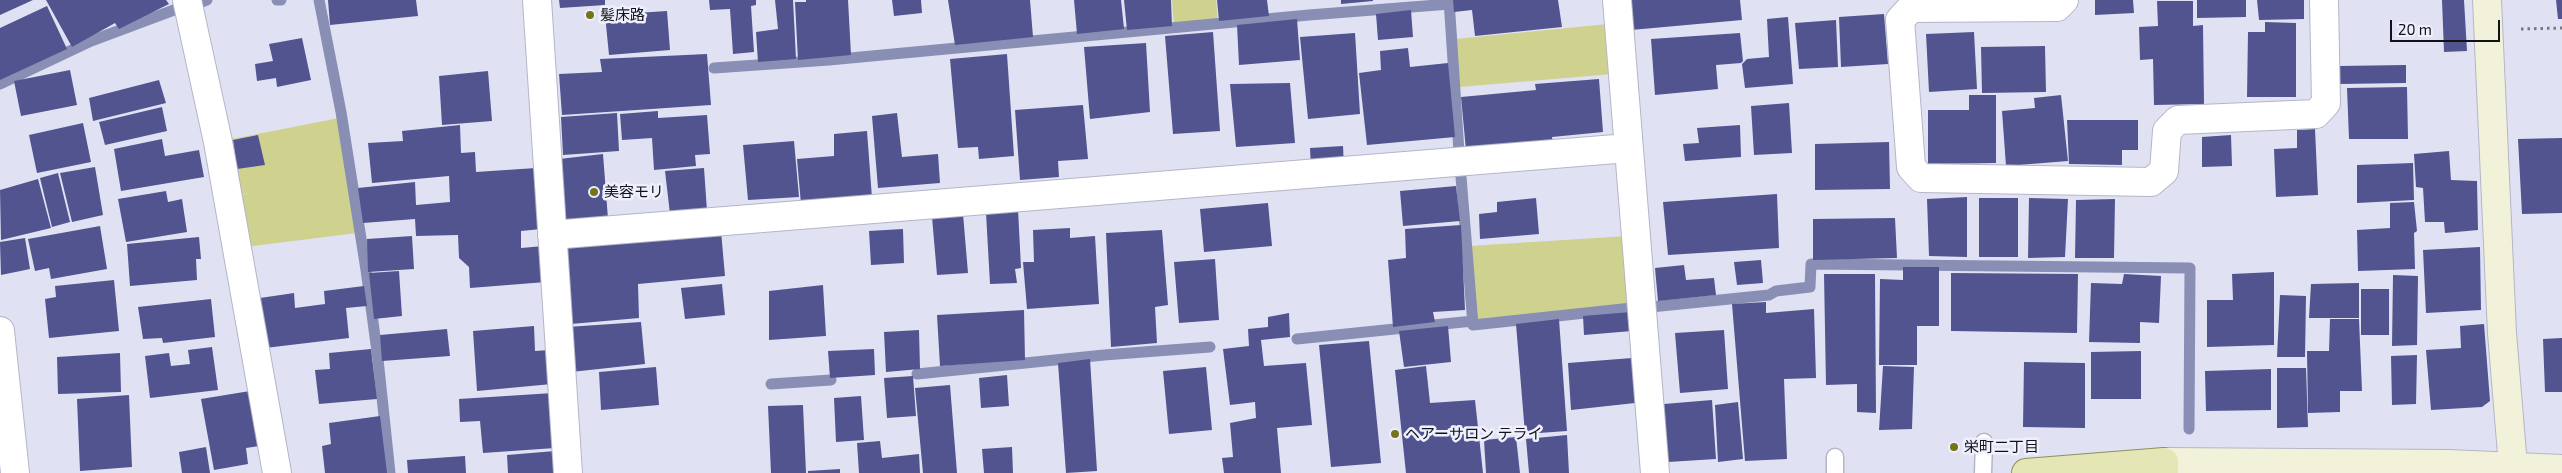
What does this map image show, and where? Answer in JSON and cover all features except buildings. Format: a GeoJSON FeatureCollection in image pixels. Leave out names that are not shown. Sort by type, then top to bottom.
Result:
{"type":"FeatureCollection","features":[{"type":"Feature","properties":{"kind":"main road"},"geometry":{"type":"LineString","coordinates":[[2026,473],[2164,467]]}},
{"type":"Feature","properties":{"kind":"street"},"geometry":{"type":"LineString","coordinates":[[187,0],[218,120],[277,473]]}},
{"type":"Feature","properties":{"kind":"street"},"geometry":{"type":"LineString","coordinates":[[537,0],[568,473]]}},
{"type":"Feature","properties":{"kind":"street"},"geometry":{"type":"LineString","coordinates":[[1617,0],[1649,442],[1655,473]]}},
{"type":"Feature","properties":{"kind":"street"},"geometry":{"type":"LineString","coordinates":[[2060,9],[1911,8],[1900,20],[1911,167],[1921,178],[2151,182],[2169,176],[2167,131],[2178,120],[2316,114],[2326,103],[2324,0]]}},
{"type":"Feature","properties":{"kind":"street"},"geometry":{"type":"LineString","coordinates":[[2487,0],[2502,333],[2513,466]]}},
{"type":"Feature","properties":{"kind":"street"},"geometry":{"type":"LineString","coordinates":[[552,235],[1628,148]]}},
{"type":"Feature","properties":{"kind":"street"},"geometry":{"type":"LineString","coordinates":[[0,331],[15,473]]}},
{"type":"Feature","properties":{"kind":"street"},"geometry":{"type":"LineString","coordinates":[[2164,467],[2513,466],[2562,469]]}},
{"type":"Feature","properties":{"kind":"lane"},"geometry":{"type":"LineString","coordinates":[[1983,473],[1984,442]]}},
{"type":"Feature","properties":{"kind":"path"},"geometry":{"type":"LineString","coordinates":[[2519,29],[2562,28]]}},
{"type":"Feature","properties":{"kind":"green space"},"geometry":{"type":"Polygon","coordinates":[[[1172,0],[1216,0],[1218,22],[1174,27],[1172,0]]]}},
{"type":"Feature","properties":{"kind":"green space"},"geometry":{"type":"Polygon","coordinates":[[[1608,24],[1613,74],[1460,87],[1455,39],[1608,24]]]}},
{"type":"Feature","properties":{"kind":"green space"},"geometry":{"type":"Polygon","coordinates":[[[339,118],[357,233],[245,247],[235,196],[251,193],[235,195],[227,140],[339,118]]]}},
{"type":"Feature","properties":{"kind":"green space"},"geometry":{"type":"Polygon","coordinates":[[[1627,236],[1633,306],[1474,322],[1469,246],[1627,236]]]}},
{"type":"Feature","properties":{"kind":"waterway"},"geometry":{"type":"LineString","coordinates":[[196,4],[207,0]]}},
{"type":"Feature","properties":{"kind":"waterway"},"geometry":{"type":"LineString","coordinates":[[319,0],[341,112],[366,270],[390,473]]}},
{"type":"Feature","properties":{"kind":"waterway"},"geometry":{"type":"LineString","coordinates":[[1449,0],[1459,152]]}},
{"type":"Feature","properties":{"kind":"waterway"},"geometry":{"type":"LineString","coordinates":[[714,68],[829,60],[1309,15],[1450,4]]}},
{"type":"Feature","properties":{"kind":"waterway"},"geometry":{"type":"LineString","coordinates":[[0,84],[91,41],[182,7]]}},
{"type":"Feature","properties":{"kind":"waterway"},"geometry":{"type":"LineString","coordinates":[[1461,177],[1473,325],[1632,308]]}},
{"type":"Feature","properties":{"kind":"waterway"},"geometry":{"type":"LineString","coordinates":[[1651,307],[1769,295],[1776,291],[1810,287],[1811,264],[2190,268],[2189,429]]}},
{"type":"Feature","properties":{"kind":"waterway"},"geometry":{"type":"LineString","coordinates":[[1297,339],[1473,321]]}},
{"type":"Feature","properties":{"kind":"waterway"},"geometry":{"type":"LineString","coordinates":[[917,374],[1104,355],[1210,347]]}},
{"type":"Feature","properties":{"kind":"waterway"},"geometry":{"type":"LineString","coordinates":[[771,384],[831,380]]}},
{"type":"Feature","properties":{"kind":"place","name":"髪床路"},"geometry":{"type":"Point","coordinates":[590,15]}},
{"type":"Feature","properties":{"kind":"place","name":"美容モリ"},"geometry":{"type":"Point","coordinates":[594,192]}},
{"type":"Feature","properties":{"kind":"place","name":"ヘアーサロン テライ"},"geometry":{"type":"Point","coordinates":[1395,434]}},
{"type":"Feature","properties":{"kind":"place","name":"栄町二丁目"},"geometry":{"type":"Point","coordinates":[1954,447]}}]}
